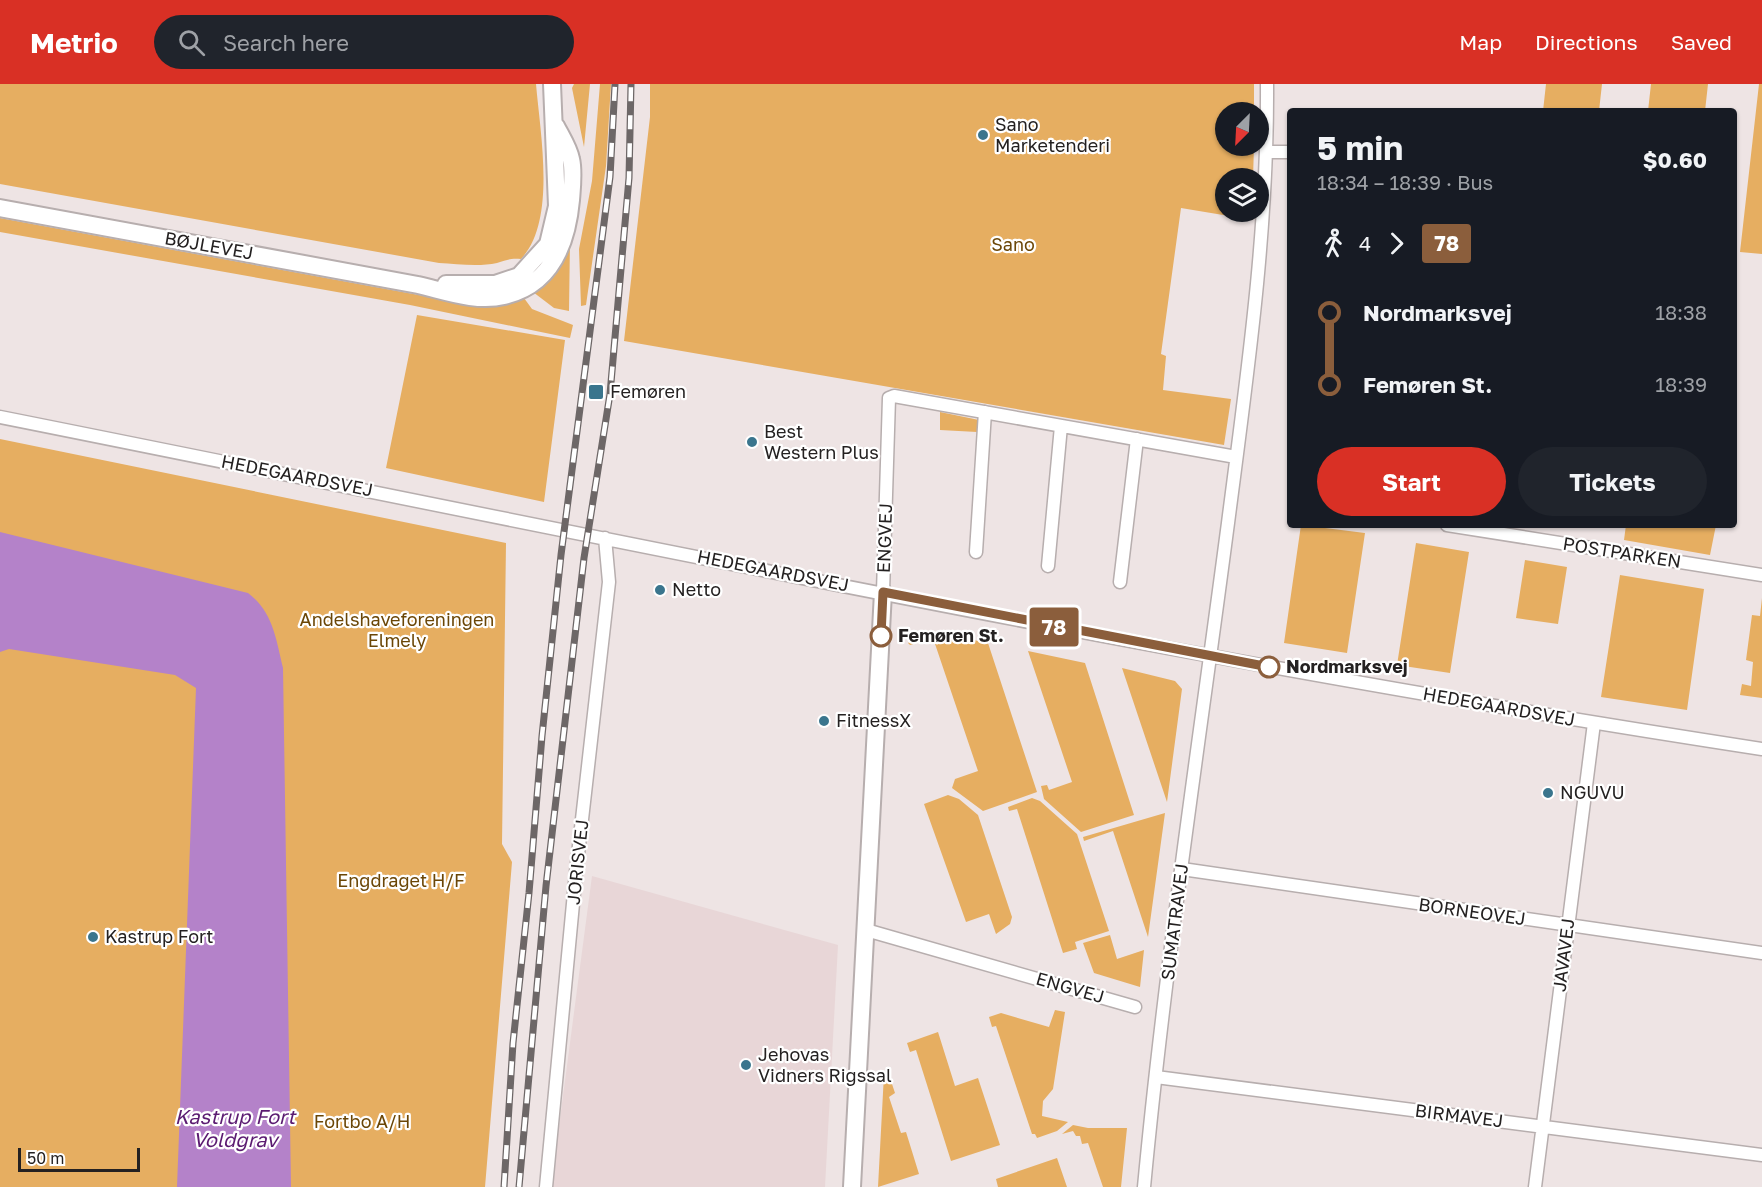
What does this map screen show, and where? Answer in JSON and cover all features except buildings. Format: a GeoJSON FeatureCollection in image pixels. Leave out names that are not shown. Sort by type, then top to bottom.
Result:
{"type":"FeatureCollection","features":[{"type":"Feature","properties":{"kind":"street","name":"BØJLEVEJ"},"geometry":{"type":"LineString","coordinates":[[0,208],[418,285],[470,297],[501,297],[526,289],[546,274],[559,253],[569,220],[572,159],[556,126],[552,84]]}},
{"type":"Feature","properties":{"kind":"street"},"geometry":{"type":"LineString","coordinates":[[1267,84],[1267,102]]}},
{"type":"Feature","properties":{"kind":"street"},"geometry":{"type":"LineString","coordinates":[[1269,152],[1287,152]]}},
{"type":"Feature","properties":{"kind":"street"},"geometry":{"type":"LineString","coordinates":[[1209,657],[1258,294],[1268,156]]}},
{"type":"Feature","properties":{"kind":"street","name":"ENGVEJ"},"geometry":{"type":"LineString","coordinates":[[852,1187],[883,592],[890,398],[894,396],[985,412]]}},
{"type":"Feature","properties":{"kind":"street"},"geometry":{"type":"LineString","coordinates":[[976,552],[985,412],[1236,458]]}},
{"type":"Feature","properties":{"kind":"street","name":"HEDEGAARDSVEJ"},"geometry":{"type":"LineString","coordinates":[[0,417],[1209,657],[1593,723],[1762,749]]}},
{"type":"Feature","properties":{"kind":"street"},"geometry":{"type":"LineString","coordinates":[[1048,566],[1060,426]]}},
{"type":"Feature","properties":{"kind":"street"},"geometry":{"type":"LineString","coordinates":[[1120,582],[1137,439]]}},
{"type":"Feature","properties":{"kind":"street","name":"POSTPARKEN"},"geometry":{"type":"LineString","coordinates":[[1466,528],[1762,575]]}},
{"type":"Feature","properties":{"kind":"street","name":"JORISVEJ"},"geometry":{"type":"LineString","coordinates":[[546,1187],[576,872],[609,582],[605,538]]}},
{"type":"Feature","properties":{"kind":"street","name":"SUMATRAVEJ"},"geometry":{"type":"LineString","coordinates":[[1144,1187],[1209,657]]}},
{"type":"Feature","properties":{"kind":"street","name":"JAVAVEJ"},"geometry":{"type":"LineString","coordinates":[[1535,1187],[1593,723]]}},
{"type":"Feature","properties":{"kind":"street","name":"BORNEOVEJ"},"geometry":{"type":"LineString","coordinates":[[1182,870],[1762,953]]}},
{"type":"Feature","properties":{"kind":"street","name":"ENGVEJ"},"geometry":{"type":"LineString","coordinates":[[866,930],[1135,1007]]}},
{"type":"Feature","properties":{"kind":"street","name":"BIRMAVEJ"},"geometry":{"type":"LineString","coordinates":[[1156,1077],[1762,1155]]}},
{"type":"Feature","properties":{"kind":"shaded area"},"geometry":{"type":"Polygon","coordinates":[[[592,876],[838,945],[825,1187],[551,1187],[592,876]]]}},
{"type":"Feature","properties":{"kind":"green space"},"geometry":{"type":"Polygon","coordinates":[[[0,84],[536,84],[544,176],[539,223],[532,243],[521,259],[483,265],[439,263],[0,184],[0,84]]]}},
{"type":"Feature","properties":{"kind":"green space"},"geometry":{"type":"Polygon","coordinates":[[[574,84],[590,84],[584,147],[572,88],[574,84]]]}},
{"type":"Feature","properties":{"kind":"green space"},"geometry":{"type":"Polygon","coordinates":[[[600,84],[611,84],[606,166],[586,305],[581,306],[579,249],[592,181],[600,84]]]}},
{"type":"Feature","properties":{"kind":"green space","name":"Sano"},"geometry":{"type":"Polygon","coordinates":[[[650,84],[1254,84],[1254,102],[1215,102],[1215,156],[1254,156],[1253,168],[1215,168],[1215,214],[1181,208],[1161,354],[1166,356],[1163,390],[1231,399],[1224,445],[624,341],[650,117],[650,84]]]}},
{"type":"Feature","properties":{"kind":"green space"},"geometry":{"type":"Polygon","coordinates":[[[1546,84],[1602,84],[1599,108],[1543,108],[1546,84]]]}},
{"type":"Feature","properties":{"kind":"green space"},"geometry":{"type":"Polygon","coordinates":[[[1651,84],[1708,84],[1705,108],[1648,108],[1651,84]]]}},
{"type":"Feature","properties":{"kind":"green space"},"geometry":{"type":"Polygon","coordinates":[[[1759,84],[1762,84],[1762,254],[1740,252],[1759,84]]]}},
{"type":"Feature","properties":{"kind":"green space"},"geometry":{"type":"Polygon","coordinates":[[[0,218],[441,299],[493,304],[524,298],[532,309],[573,325],[570,338],[410,305],[0,232],[0,218]]]}},
{"type":"Feature","properties":{"kind":"green space"},"geometry":{"type":"Polygon","coordinates":[[[570,240],[569,311],[554,308],[533,292],[570,240]]]}},
{"type":"Feature","properties":{"kind":"green space"},"geometry":{"type":"Polygon","coordinates":[[[417,315],[565,340],[544,502],[386,468],[417,315]]]}},
{"type":"Feature","properties":{"kind":"green space"},"geometry":{"type":"Polygon","coordinates":[[[940,412],[979,420],[977,432],[940,430],[940,412]]]}},
{"type":"Feature","properties":{"kind":"green space"},"geometry":{"type":"Polygon","coordinates":[[[0,439],[506,543],[502,844],[512,862],[485,1187],[0,1187],[0,439]]]}},
{"type":"Feature","properties":{"kind":"green space"},"geometry":{"type":"Polygon","coordinates":[[[1301,528],[1325,528],[1365,533],[1347,653],[1284,643],[1301,528]]]}},
{"type":"Feature","properties":{"kind":"green space"},"geometry":{"type":"Polygon","coordinates":[[[1626,528],[1715,528],[1710,555],[1624,540],[1626,528]]]}},
{"type":"Feature","properties":{"kind":"green space"},"geometry":{"type":"Polygon","coordinates":[[[1416,543],[1469,552],[1450,673],[1397,665],[1416,543]]]}},
{"type":"Feature","properties":{"kind":"green space"},"geometry":{"type":"Polygon","coordinates":[[[1525,560],[1567,567],[1558,624],[1516,618],[1525,560]]]}},
{"type":"Feature","properties":{"kind":"green space"},"geometry":{"type":"Polygon","coordinates":[[[1620,575],[1704,589],[1687,710],[1601,697],[1620,575]]]}},
{"type":"Feature","properties":{"kind":"green space"},"geometry":{"type":"Polygon","coordinates":[[[1762,598],[1762,698],[1740,695],[1742,684],[1751,686],[1753,662],[1746,660],[1752,615],[1760,616],[1762,598]]]}},
{"type":"Feature","properties":{"kind":"green space"},"geometry":{"type":"Polygon","coordinates":[[[925,630],[988,643],[1037,792],[983,811],[952,788],[955,779],[978,771],[933,638],[910,645],[908,643],[925,630]]]}},
{"type":"Feature","properties":{"kind":"green space"},"geometry":{"type":"Polygon","coordinates":[[[1028,651],[1085,663],[1134,815],[1081,832],[1044,799],[1041,786],[1047,785],[1049,790],[1072,782],[1028,651]]]}},
{"type":"Feature","properties":{"kind":"green space"},"geometry":{"type":"Polygon","coordinates":[[[1122,668],[1175,681],[1182,689],[1167,802],[1122,668]]]}},
{"type":"Feature","properties":{"kind":"green space"},"geometry":{"type":"Polygon","coordinates":[[[948,795],[959,799],[978,815],[1012,917],[1010,924],[996,934],[989,914],[966,922],[924,804],[948,795]]]}},
{"type":"Feature","properties":{"kind":"green space"},"geometry":{"type":"Polygon","coordinates":[[[1032,798],[1040,801],[1077,834],[1109,931],[1075,942],[1077,949],[1063,953],[1017,809],[1009,811],[1008,807],[1032,798]]]}},
{"type":"Feature","properties":{"kind":"green space"},"geometry":{"type":"Polygon","coordinates":[[[1165,813],[1148,937],[1113,831],[1084,841],[1083,837],[1165,813]]]}},
{"type":"Feature","properties":{"kind":"green space"},"geometry":{"type":"Polygon","coordinates":[[[1110,935],[1117,959],[1144,950],[1140,987],[1094,973],[1083,943],[1110,935]]]}},
{"type":"Feature","properties":{"kind":"green space"},"geometry":{"type":"Polygon","coordinates":[[[1055,1010],[1065,1012],[1053,1089],[1043,1101],[1042,1116],[1068,1122],[1057,1131],[1037,1138],[1035,1134],[1032,1134],[996,1026],[992,1027],[989,1017],[1001,1013],[1049,1027],[1055,1010]]]}},
{"type":"Feature","properties":{"kind":"green space"},"geometry":{"type":"Polygon","coordinates":[[[938,1032],[955,1086],[978,1078],[1000,1145],[951,1161],[916,1050],[910,1052],[907,1043],[938,1032]]]}},
{"type":"Feature","properties":{"kind":"green space"},"geometry":{"type":"Polygon","coordinates":[[[884,1074],[889,1075],[895,1093],[889,1097],[901,1133],[906,1132],[919,1174],[878,1187],[884,1074]]]}},
{"type":"Feature","properties":{"kind":"green space"},"geometry":{"type":"Polygon","coordinates":[[[1073,1125],[1088,1128],[1127,1128],[1121,1187],[1103,1187],[1088,1143],[1082,1144],[1080,1136],[1076,1136],[1073,1131],[1062,1134],[1073,1125]]]}},
{"type":"Feature","properties":{"kind":"green space"},"geometry":{"type":"Polygon","coordinates":[[[1057,1158],[1067,1187],[998,1187],[996,1179],[1057,1158]]]}},
{"type":"Feature","properties":{"kind":"water","name":"Kastrup Fort Voldgrav"},"geometry":{"type":"Polygon","coordinates":[[[0,532],[248,593],[268,617],[283,668],[291,1187],[177,1187],[196,688],[175,675],[9,649],[0,652],[0,532]]]}},
{"type":"Feature","properties":{"kind":"railway"},"geometry":{"type":"LineString","coordinates":[[504,1187],[513,1043],[529,893],[542,736],[561,555],[610,177],[615,84]]}},
{"type":"Feature","properties":{"kind":"railway"},"geometry":{"type":"LineString","coordinates":[[519,1187],[546,886],[584,558],[610,394],[629,178],[631,84]]}},
{"type":"Feature","properties":{"kind":"bus line","name":"78"},"geometry":{"type":"LineString","coordinates":[[881,636],[883,592],[1084,633],[1269,667]]}},
{"type":"Feature","properties":{"kind":"place","name":"Sano Marketenderi"},"geometry":{"type":"Point","coordinates":[983,135]}},
{"type":"Feature","properties":{"kind":"place","name":"Femøren"},"geometry":{"type":"Point","coordinates":[596,392]}},
{"type":"Feature","properties":{"kind":"place","name":"Best Western Plus"},"geometry":{"type":"Point","coordinates":[752,442]}},
{"type":"Feature","properties":{"kind":"place","name":"Netto"},"geometry":{"type":"Point","coordinates":[660,590]}},
{"type":"Feature","properties":{"kind":"place","name":"Femøren St."},"geometry":{"type":"Point","coordinates":[881,636]}},
{"type":"Feature","properties":{"kind":"place","name":"Nordmarksvej"},"geometry":{"type":"Point","coordinates":[1269,667]}},
{"type":"Feature","properties":{"kind":"place","name":"FitnessX"},"geometry":{"type":"Point","coordinates":[824,721]}},
{"type":"Feature","properties":{"kind":"place","name":"NGUVU"},"geometry":{"type":"Point","coordinates":[1548,793]}},
{"type":"Feature","properties":{"kind":"place","name":"Kastrup Fort"},"geometry":{"type":"Point","coordinates":[93,937]}},
{"type":"Feature","properties":{"kind":"place","name":"Jehovas Vidners Rigssal"},"geometry":{"type":"Point","coordinates":[746,1065]}},
{"type":"Feature","properties":{"kind":"park label","name":"Andelshaveforeningen Elmely"},"geometry":{"type":"Point","coordinates":[397,630]}},
{"type":"Feature","properties":{"kind":"park label","name":"Engdraget H/F"},"geometry":{"type":"Point","coordinates":[401,881]}},
{"type":"Feature","properties":{"kind":"park label","name":"Fortbo A/H"},"geometry":{"type":"Point","coordinates":[362,1122]}}]}
